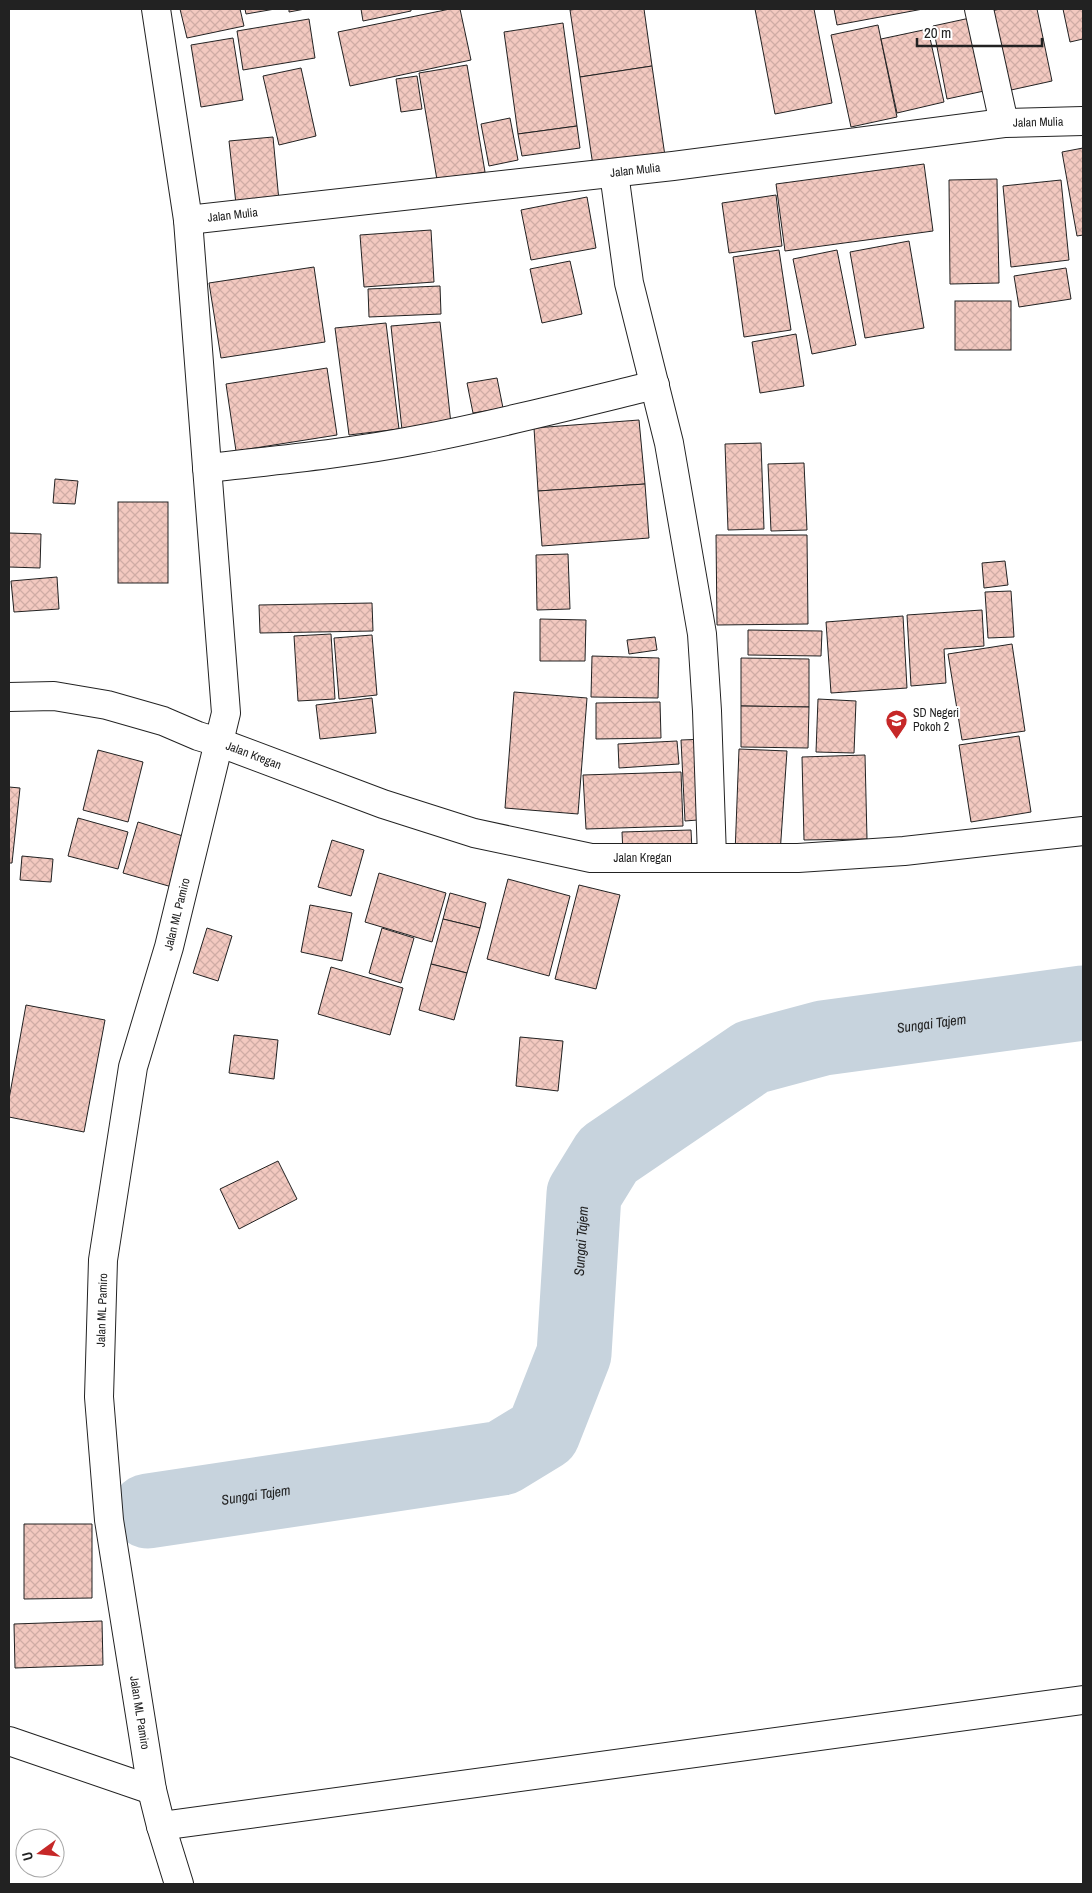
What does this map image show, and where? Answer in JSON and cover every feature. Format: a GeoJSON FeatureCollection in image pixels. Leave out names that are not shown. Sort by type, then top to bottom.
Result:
{"type":"FeatureCollection","features":[{"type":"Feature","properties":{"kind":"street","name":"Jalan ML Pamiro"},"geometry":{"type":"LineString","coordinates":[[156,9],[188,220],[226,713],[169,947],[133,1067],[103,1260],[99,1397],[109,1520],[152,1790],[179,1884]]}},
{"type":"Feature","properties":{"kind":"street"},"geometry":{"type":"LineString","coordinates":[[979,9],[1004,124]]}},
{"type":"Feature","properties":{"kind":"street","name":"Jalan Mulia"},"geometry":{"type":"LineString","coordinates":[[188,220],[614,173],[1004,124],[1083,121]]}},
{"type":"Feature","properties":{"kind":"street"},"geometry":{"type":"LineString","coordinates":[[614,173],[630,283],[669,443],[702,634],[707,711],[712,857]]}},
{"type":"Feature","properties":{"kind":"street"},"geometry":{"type":"LineString","coordinates":[[208,468],[312,456],[421,440],[655,386]]}},
{"type":"Feature","properties":{"kind":"street","name":"Jalan Kregan"},"geometry":{"type":"LineString","coordinates":[[9,697],[54,696],[107,705],[163,721],[198,736],[383,804],[474,833],[591,858],[798,858],[904,851],[1083,831]]}},
{"type":"Feature","properties":{"kind":"street"},"geometry":{"type":"LineString","coordinates":[[161,1826],[1083,1700]]}},
{"type":"Feature","properties":{"kind":"street"},"geometry":{"type":"LineString","coordinates":[[9,1741],[152,1790]]}},
{"type":"Feature","properties":{"kind":"building"},"geometry":{"type":"Polygon","coordinates":[[[180,9],[240,9],[244,26],[187,38],[180,9]]]}},
{"type":"Feature","properties":{"kind":"building"},"geometry":{"type":"Polygon","coordinates":[[[245,9],[275,9],[246,14],[245,9]]]}},
{"type":"Feature","properties":{"kind":"building"},"geometry":{"type":"Polygon","coordinates":[[[289,9],[305,9],[289,12],[289,9]]]}},
{"type":"Feature","properties":{"kind":"building"},"geometry":{"type":"Polygon","coordinates":[[[361,9],[411,9],[411,11],[363,21],[361,9]]]}},
{"type":"Feature","properties":{"kind":"building"},"geometry":{"type":"Polygon","coordinates":[[[450,9],[460,9],[471,60],[350,86],[338,32],[450,9]]]}},
{"type":"Feature","properties":{"kind":"building"},"geometry":{"type":"Polygon","coordinates":[[[644,9],[652,66],[580,77],[570,10],[644,9]]]}},
{"type":"Feature","properties":{"kind":"building"},"geometry":{"type":"Polygon","coordinates":[[[755,9],[814,9],[832,103],[775,114],[755,9]]]}},
{"type":"Feature","properties":{"kind":"building"},"geometry":{"type":"Polygon","coordinates":[[[834,9],[923,9],[837,25],[834,9]]]}},
{"type":"Feature","properties":{"kind":"building"},"geometry":{"type":"Polygon","coordinates":[[[1001,9],[1037,9],[1052,81],[1002,92],[985,12],[1001,9]]]}},
{"type":"Feature","properties":{"kind":"building"},"geometry":{"type":"Polygon","coordinates":[[[1063,9],[1083,9],[1083,39],[1070,42],[1063,9]]]}},
{"type":"Feature","properties":{"kind":"building"},"geometry":{"type":"Polygon","coordinates":[[[970,18],[984,91],[947,99],[933,26],[970,18]]]}},
{"type":"Feature","properties":{"kind":"building"},"geometry":{"type":"Polygon","coordinates":[[[309,19],[315,58],[243,70],[237,31],[309,19]]]}},
{"type":"Feature","properties":{"kind":"building"},"geometry":{"type":"Polygon","coordinates":[[[563,23],[577,126],[518,134],[504,32],[563,23]]]}},
{"type":"Feature","properties":{"kind":"building"},"geometry":{"type":"Polygon","coordinates":[[[878,25],[897,117],[851,127],[831,35],[878,25]]]}},
{"type":"Feature","properties":{"kind":"building"},"geometry":{"type":"Polygon","coordinates":[[[928,29],[944,102],[897,113],[881,39],[928,29]]]}},
{"type":"Feature","properties":{"kind":"building"},"geometry":{"type":"Polygon","coordinates":[[[233,38],[243,100],[201,107],[191,45],[233,38]]]}},
{"type":"Feature","properties":{"kind":"building"},"geometry":{"type":"Polygon","coordinates":[[[467,65],[485,172],[437,180],[419,73],[467,65]]]}},
{"type":"Feature","properties":{"kind":"building"},"geometry":{"type":"Polygon","coordinates":[[[652,66],[665,156],[593,166],[580,77],[652,66]]]}},
{"type":"Feature","properties":{"kind":"building"},"geometry":{"type":"Polygon","coordinates":[[[301,68],[316,136],[279,145],[263,76],[301,68]]]}},
{"type":"Feature","properties":{"kind":"building"},"geometry":{"type":"Polygon","coordinates":[[[417,76],[422,109],[401,112],[396,79],[417,76]]]}},
{"type":"Feature","properties":{"kind":"building"},"geometry":{"type":"Polygon","coordinates":[[[510,118],[518,160],[489,166],[481,124],[510,118]]]}},
{"type":"Feature","properties":{"kind":"building"},"geometry":{"type":"Polygon","coordinates":[[[577,126],[580,148],[522,156],[518,134],[577,126]]]}},
{"type":"Feature","properties":{"kind":"building"},"geometry":{"type":"Polygon","coordinates":[[[273,137],[279,201],[236,204],[229,141],[273,137]]]}},
{"type":"Feature","properties":{"kind":"building"},"geometry":{"type":"Polygon","coordinates":[[[1083,148],[1083,235],[1077,236],[1062,152],[1083,148]]]}},
{"type":"Feature","properties":{"kind":"building"},"geometry":{"type":"Polygon","coordinates":[[[924,164],[933,231],[785,251],[776,184],[924,164]]]}},
{"type":"Feature","properties":{"kind":"building"},"geometry":{"type":"Polygon","coordinates":[[[997,179],[999,283],[950,284],[949,180],[997,179]]]}},
{"type":"Feature","properties":{"kind":"building"},"geometry":{"type":"Polygon","coordinates":[[[1061,180],[1069,260],[1011,267],[1003,186],[1061,180]]]}},
{"type":"Feature","properties":{"kind":"building"},"geometry":{"type":"Polygon","coordinates":[[[776,195],[782,246],[729,253],[722,203],[776,195]]]}},
{"type":"Feature","properties":{"kind":"building"},"geometry":{"type":"Polygon","coordinates":[[[587,197],[596,248],[531,260],[521,210],[587,197]]]}},
{"type":"Feature","properties":{"kind":"building"},"geometry":{"type":"Polygon","coordinates":[[[431,230],[434,282],[364,287],[360,235],[431,230]]]}},
{"type":"Feature","properties":{"kind":"building"},"geometry":{"type":"Polygon","coordinates":[[[909,241],[924,328],[865,338],[850,252],[909,241]]]}},
{"type":"Feature","properties":{"kind":"building"},"geometry":{"type":"Polygon","coordinates":[[[779,250],[791,330],[744,337],[733,257],[779,250]]]}},
{"type":"Feature","properties":{"kind":"building"},"geometry":{"type":"Polygon","coordinates":[[[837,250],[856,345],[812,354],[793,259],[837,250]]]}},
{"type":"Feature","properties":{"kind":"building"},"geometry":{"type":"Polygon","coordinates":[[[570,261],[582,314],[542,323],[530,269],[570,261]]]}},
{"type":"Feature","properties":{"kind":"building"},"geometry":{"type":"Polygon","coordinates":[[[314,267],[325,342],[221,358],[209,283],[314,267]]]}},
{"type":"Feature","properties":{"kind":"building"},"geometry":{"type":"Polygon","coordinates":[[[1066,268],[1071,299],[1019,307],[1014,276],[1066,268]]]}},
{"type":"Feature","properties":{"kind":"building"},"geometry":{"type":"Polygon","coordinates":[[[440,286],[441,314],[369,317],[368,289],[440,286]]]}},
{"type":"Feature","properties":{"kind":"building"},"geometry":{"type":"Polygon","coordinates":[[[955,301],[1011,301],[1011,350],[955,350],[955,301]]]}},
{"type":"Feature","properties":{"kind":"building"},"geometry":{"type":"Polygon","coordinates":[[[440,322],[451,424],[402,430],[391,326],[440,322]]]}},
{"type":"Feature","properties":{"kind":"building"},"geometry":{"type":"Polygon","coordinates":[[[386,323],[399,429],[349,435],[335,328],[386,323]]]}},
{"type":"Feature","properties":{"kind":"building"},"geometry":{"type":"Polygon","coordinates":[[[796,334],[804,386],[760,393],[752,342],[796,334]]]}},
{"type":"Feature","properties":{"kind":"building"},"geometry":{"type":"Polygon","coordinates":[[[327,368],[337,435],[236,451],[226,384],[327,368]]]}},
{"type":"Feature","properties":{"kind":"building"},"geometry":{"type":"Polygon","coordinates":[[[497,378],[503,408],[473,413],[467,383],[497,378]]]}},
{"type":"Feature","properties":{"kind":"building"},"geometry":{"type":"Polygon","coordinates":[[[639,420],[645,484],[538,491],[534,428],[639,420]]]}},
{"type":"Feature","properties":{"kind":"building"},"geometry":{"type":"Polygon","coordinates":[[[761,443],[764,529],[728,530],[725,444],[761,443]]]}},
{"type":"Feature","properties":{"kind":"building"},"geometry":{"type":"Polygon","coordinates":[[[804,463],[807,530],[771,531],[768,464],[804,463]]]}},
{"type":"Feature","properties":{"kind":"building"},"geometry":{"type":"Polygon","coordinates":[[[55,479],[78,481],[75,504],[53,503],[55,479]]]}},
{"type":"Feature","properties":{"kind":"building"},"geometry":{"type":"Polygon","coordinates":[[[645,484],[649,538],[542,546],[538,491],[645,484]]]}},
{"type":"Feature","properties":{"kind":"building"},"geometry":{"type":"Polygon","coordinates":[[[118,502],[168,502],[168,583],[118,583],[118,502]]]}},
{"type":"Feature","properties":{"kind":"building"},"geometry":{"type":"Polygon","coordinates":[[[9,533],[41,534],[40,568],[9,567],[9,533]]]}},
{"type":"Feature","properties":{"kind":"building"},"geometry":{"type":"Polygon","coordinates":[[[716,535],[807,535],[808,624],[717,625],[716,535]]]}},
{"type":"Feature","properties":{"kind":"building"},"geometry":{"type":"Polygon","coordinates":[[[568,554],[570,609],[537,610],[536,555],[568,554]]]}},
{"type":"Feature","properties":{"kind":"building"},"geometry":{"type":"Polygon","coordinates":[[[1005,561],[1008,585],[984,588],[982,563],[1005,561]]]}},
{"type":"Feature","properties":{"kind":"building"},"geometry":{"type":"Polygon","coordinates":[[[57,577],[59,609],[14,612],[11,581],[57,577]]]}},
{"type":"Feature","properties":{"kind":"building"},"geometry":{"type":"Polygon","coordinates":[[[1011,591],[1014,637],[988,638],[985,592],[1011,591]]]}},
{"type":"Feature","properties":{"kind":"building"},"geometry":{"type":"Polygon","coordinates":[[[372,603],[373,631],[260,633],[259,605],[372,603]]]}},
{"type":"Feature","properties":{"kind":"building"},"geometry":{"type":"Polygon","coordinates":[[[982,610],[984,646],[944,649],[946,683],[911,686],[907,615],[982,610]]]}},
{"type":"Feature","properties":{"kind":"building"},"geometry":{"type":"Polygon","coordinates":[[[903,616],[907,688],[831,693],[826,622],[903,616]]]}},
{"type":"Feature","properties":{"kind":"building"},"geometry":{"type":"Polygon","coordinates":[[[540,619],[586,620],[585,661],[540,661],[540,619]]]}},
{"type":"Feature","properties":{"kind":"building"},"geometry":{"type":"Polygon","coordinates":[[[748,630],[822,631],[821,656],[748,655],[748,630]]]}},
{"type":"Feature","properties":{"kind":"building"},"geometry":{"type":"Polygon","coordinates":[[[331,634],[335,699],[298,701],[294,636],[331,634]]]}},
{"type":"Feature","properties":{"kind":"building"},"geometry":{"type":"Polygon","coordinates":[[[372,635],[377,695],[339,699],[334,638],[372,635]]]}},
{"type":"Feature","properties":{"kind":"building"},"geometry":{"type":"Polygon","coordinates":[[[655,637],[657,650],[629,654],[627,640],[655,637]]]}},
{"type":"Feature","properties":{"kind":"building"},"geometry":{"type":"Polygon","coordinates":[[[1012,644],[1025,731],[962,740],[948,654],[1012,644]]]}},
{"type":"Feature","properties":{"kind":"building"},"geometry":{"type":"Polygon","coordinates":[[[592,656],[659,658],[658,698],[591,697],[592,656]]]}},
{"type":"Feature","properties":{"kind":"building"},"geometry":{"type":"Polygon","coordinates":[[[741,658],[809,659],[809,707],[741,706],[741,658]]]}},
{"type":"Feature","properties":{"kind":"building"},"geometry":{"type":"Polygon","coordinates":[[[514,692],[587,698],[578,814],[505,808],[514,692]]]}},
{"type":"Feature","properties":{"kind":"building"},"geometry":{"type":"Polygon","coordinates":[[[372,698],[376,733],[320,739],[316,705],[372,698]]]}},
{"type":"Feature","properties":{"kind":"building"},"geometry":{"type":"Polygon","coordinates":[[[818,699],[856,701],[854,753],[816,752],[818,699]]]}},
{"type":"Feature","properties":{"kind":"building"},"geometry":{"type":"Polygon","coordinates":[[[660,702],[661,738],[596,739],[596,703],[660,702]]]}},
{"type":"Feature","properties":{"kind":"building"},"geometry":{"type":"Polygon","coordinates":[[[741,706],[809,707],[808,748],[741,747],[741,706]]]}},
{"type":"Feature","properties":{"kind":"building"},"geometry":{"type":"Polygon","coordinates":[[[1019,736],[1031,812],[971,822],[959,745],[1019,736]]]}},
{"type":"Feature","properties":{"kind":"building"},"geometry":{"type":"Polygon","coordinates":[[[707,739],[710,819],[685,821],[681,740],[707,739]]]}},
{"type":"Feature","properties":{"kind":"building"},"geometry":{"type":"Polygon","coordinates":[[[677,741],[679,764],[619,768],[618,744],[677,741]]]}},
{"type":"Feature","properties":{"kind":"building"},"geometry":{"type":"Polygon","coordinates":[[[739,749],[787,751],[780,854],[735,854],[739,749]]]}},
{"type":"Feature","properties":{"kind":"building"},"geometry":{"type":"Polygon","coordinates":[[[98,750],[143,762],[128,822],[83,810],[98,750]]]}},
{"type":"Feature","properties":{"kind":"building"},"geometry":{"type":"Polygon","coordinates":[[[865,755],[867,839],[804,840],[802,757],[865,755]]]}},
{"type":"Feature","properties":{"kind":"building"},"geometry":{"type":"Polygon","coordinates":[[[681,772],[683,826],[586,829],[583,775],[681,772]]]}},
{"type":"Feature","properties":{"kind":"building"},"geometry":{"type":"Polygon","coordinates":[[[9,787],[20,788],[12,863],[9,863],[9,787]]]}},
{"type":"Feature","properties":{"kind":"building"},"geometry":{"type":"Polygon","coordinates":[[[78,818],[128,832],[118,869],[68,856],[78,818]]]}},
{"type":"Feature","properties":{"kind":"building"},"geometry":{"type":"Polygon","coordinates":[[[138,822],[186,837],[172,887],[123,873],[138,822]]]}},
{"type":"Feature","properties":{"kind":"building"},"geometry":{"type":"Polygon","coordinates":[[[691,830],[692,851],[623,854],[622,832],[691,830]]]}},
{"type":"Feature","properties":{"kind":"building"},"geometry":{"type":"Polygon","coordinates":[[[332,840],[364,850],[351,896],[318,887],[332,840]]]}},
{"type":"Feature","properties":{"kind":"building"},"geometry":{"type":"Polygon","coordinates":[[[22,856],[53,859],[51,882],[20,880],[22,856]]]}},
{"type":"Feature","properties":{"kind":"building"},"geometry":{"type":"Polygon","coordinates":[[[379,873],[446,893],[432,942],[365,922],[379,873]]]}},
{"type":"Feature","properties":{"kind":"building"},"geometry":{"type":"Polygon","coordinates":[[[508,879],[570,896],[549,976],[487,959],[508,879]]]}},
{"type":"Feature","properties":{"kind":"building"},"geometry":{"type":"Polygon","coordinates":[[[579,885],[620,895],[596,989],[555,979],[579,885]]]}},
{"type":"Feature","properties":{"kind":"building"},"geometry":{"type":"Polygon","coordinates":[[[450,893],[486,903],[480,928],[443,919],[450,893]]]}},
{"type":"Feature","properties":{"kind":"building"},"geometry":{"type":"Polygon","coordinates":[[[310,905],[352,913],[342,961],[301,952],[310,905]]]}},
{"type":"Feature","properties":{"kind":"building"},"geometry":{"type":"Polygon","coordinates":[[[443,919],[480,928],[467,973],[431,964],[443,919]]]}},
{"type":"Feature","properties":{"kind":"building"},"geometry":{"type":"Polygon","coordinates":[[[207,928],[232,936],[218,981],[193,973],[207,928]]]}},
{"type":"Feature","properties":{"kind":"building"},"geometry":{"type":"Polygon","coordinates":[[[382,928],[414,938],[401,983],[369,973],[382,928]]]}},
{"type":"Feature","properties":{"kind":"building"},"geometry":{"type":"Polygon","coordinates":[[[431,964],[467,973],[454,1020],[419,1010],[431,964]]]}},
{"type":"Feature","properties":{"kind":"building"},"geometry":{"type":"Polygon","coordinates":[[[331,967],[403,988],[390,1035],[318,1014],[331,967]]]}},
{"type":"Feature","properties":{"kind":"building"},"geometry":{"type":"Polygon","coordinates":[[[26,1005],[105,1020],[84,1132],[9,1117],[9,1099],[26,1005]]]}},
{"type":"Feature","properties":{"kind":"building"},"geometry":{"type":"Polygon","coordinates":[[[234,1035],[278,1040],[274,1079],[229,1073],[234,1035]]]}},
{"type":"Feature","properties":{"kind":"building"},"geometry":{"type":"Polygon","coordinates":[[[520,1037],[563,1041],[558,1091],[516,1086],[520,1037]]]}},
{"type":"Feature","properties":{"kind":"building"},"geometry":{"type":"Polygon","coordinates":[[[278,1161],[297,1199],[239,1229],[220,1189],[278,1161]]]}},
{"type":"Feature","properties":{"kind":"building"},"geometry":{"type":"Polygon","coordinates":[[[24,1524],[92,1524],[92,1598],[24,1599],[24,1524]]]}},
{"type":"Feature","properties":{"kind":"building"},"geometry":{"type":"Polygon","coordinates":[[[102,1621],[103,1665],[15,1668],[14,1624],[102,1621]]]}},
{"type":"Feature","properties":{"kind":"waterway","name":"Sungai Tajem"},"geometry":{"type":"LineString","coordinates":[[148,1511],[502,1458],[543,1433],[574,1354],[584,1194],[608,1155],[752,1057],[823,1038],[1083,1003]]}},
{"type":"Feature","properties":{"kind":"place","name":"SD Negeri Pokoh 2"},"geometry":{"type":"Point","coordinates":[897,739]}}]}
